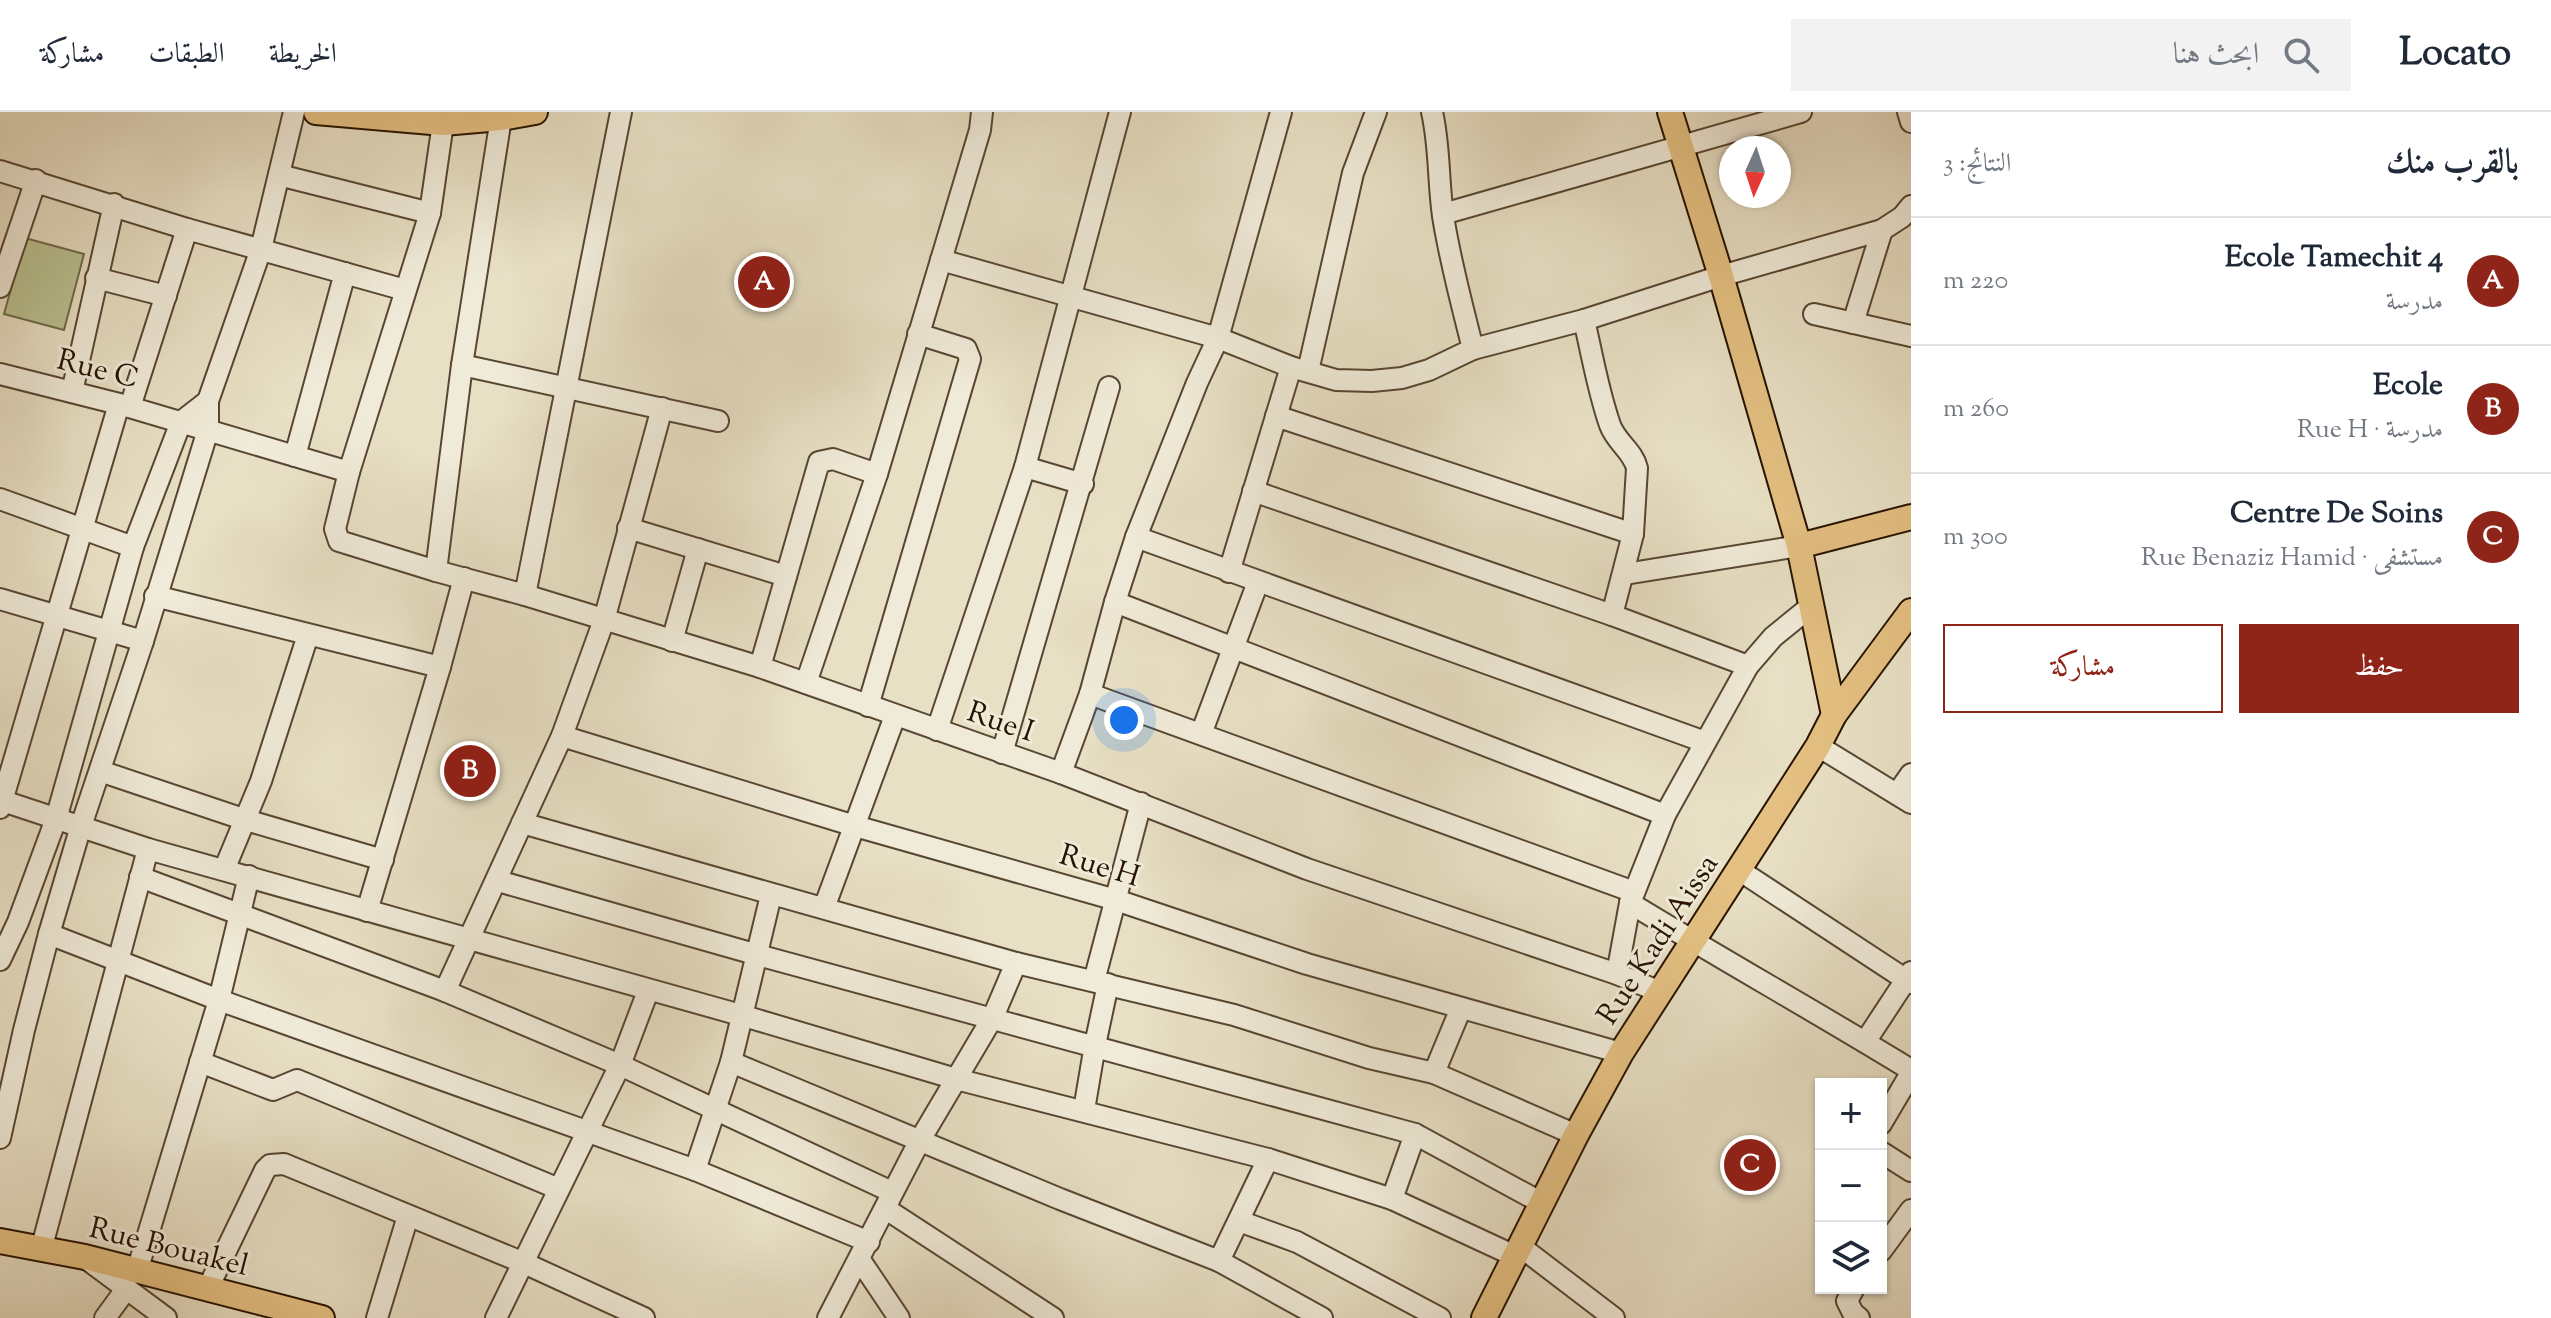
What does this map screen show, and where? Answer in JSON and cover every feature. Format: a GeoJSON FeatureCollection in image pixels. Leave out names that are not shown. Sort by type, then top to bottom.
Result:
{"type":"FeatureCollection","features":[{"type":"Feature","properties":{"kind":"main road"},"geometry":{"type":"LineString","coordinates":[[316,112],[443,123],[535,112]]}},
{"type":"Feature","properties":{"kind":"main road"},"geometry":{"type":"LineString","coordinates":[[1670,112],[1799,546],[1834,715]]}},
{"type":"Feature","properties":{"kind":"main road"},"geometry":{"type":"LineString","coordinates":[[1799,546],[1911,517]]}},
{"type":"Feature","properties":{"kind":"main road","name":"Rue Kadi Aissa"},"geometry":{"type":"LineString","coordinates":[[1484,1318],[1621,1053],[1818,746],[1834,715],[1911,611]]}},
{"type":"Feature","properties":{"kind":"main road","name":"Rue Bouakel"},"geometry":{"type":"LineString","coordinates":[[0,1241],[85,1257],[132,1280],[208,1288],[322,1318]]}},
{"type":"Feature","properties":{"kind":"street"},"geometry":{"type":"LineString","coordinates":[[0,1138],[49,934],[208,430],[208,401],[261,249],[294,112]]}},
{"type":"Feature","properties":{"kind":"street"},"geometry":{"type":"LineString","coordinates":[[525,595],[621,112]]}},
{"type":"Feature","properties":{"kind":"street"},"geometry":{"type":"LineString","coordinates":[[806,683],[877,474],[980,130],[982,112]]}},
{"type":"Feature","properties":{"kind":"street"},"geometry":{"type":"LineString","coordinates":[[937,730],[1025,467],[1120,112]]}},
{"type":"Feature","properties":{"kind":"street"},"geometry":{"type":"LineString","coordinates":[[1061,773],[1090,694],[1136,537],[1218,338],[1281,112]]}},
{"type":"Feature","properties":{"kind":"street"},"geometry":{"type":"LineString","coordinates":[[1229,572],[1276,416],[1299,369],[1353,173],[1376,112]]}},
{"type":"Feature","properties":{"kind":"street"},"geometry":{"type":"LineString","coordinates":[[1432,112],[1449,250],[1473,349]]}},
{"type":"Feature","properties":{"kind":"street"},"geometry":{"type":"LineString","coordinates":[[1443,214],[1801,112]]}},
{"type":"Feature","properties":{"kind":"street"},"geometry":{"type":"LineString","coordinates":[[1908,112],[1911,122]]}},
{"type":"Feature","properties":{"kind":"street"},"geometry":{"type":"LineString","coordinates":[[436,571],[462,365],[501,118]]}},
{"type":"Feature","properties":{"kind":"street"},"geometry":{"type":"LineString","coordinates":[[349,472],[430,213],[443,123]]}},
{"type":"Feature","properties":{"kind":"street"},"geometry":{"type":"LineString","coordinates":[[0,171],[187,229],[405,290]]}},
{"type":"Feature","properties":{"kind":"street"},"geometry":{"type":"LineString","coordinates":[[279,175],[430,213]]}},
{"type":"Feature","properties":{"kind":"street"},"geometry":{"type":"LineString","coordinates":[[0,287],[36,180]]}},
{"type":"Feature","properties":{"kind":"street"},"geometry":{"type":"LineString","coordinates":[[72,392],[114,204]]}},
{"type":"Feature","properties":{"kind":"street"},"geometry":{"type":"LineString","coordinates":[[941,260],[1218,338],[1336,380],[1372,381],[1402,378],[1429,370],[1473,349],[1584,320],[1721,276],[1882,230],[1902,217],[1911,206]]}},
{"type":"Feature","properties":{"kind":"street"},"geometry":{"type":"LineString","coordinates":[[187,229],[83,530],[1,803],[148,849],[744,1016],[956,1079],[1268,1159],[1392,1199],[1519,1252],[1614,1318]]}},
{"type":"Feature","properties":{"kind":"street"},"geometry":{"type":"LineString","coordinates":[[1853,323],[1882,230]]}},
{"type":"Feature","properties":{"kind":"street"},"geometry":{"type":"LineString","coordinates":[[295,456],[345,273]]}},
{"type":"Feature","properties":{"kind":"street"},"geometry":{"type":"LineString","coordinates":[[96,278],[166,296]]}},
{"type":"Feature","properties":{"kind":"street"},"geometry":{"type":"LineString","coordinates":[[1814,314],[1911,336]]}},
{"type":"Feature","properties":{"kind":"street"},"geometry":{"type":"LineString","coordinates":[[1584,320],[1610,423],[1619,441],[1635,459],[1637,477],[1633,534],[1612,615]]}},
{"type":"Feature","properties":{"kind":"street"},"geometry":{"type":"LineString","coordinates":[[868,706],[970,359],[966,349],[918,334]]}},
{"type":"Feature","properties":{"kind":"street"},"geometry":{"type":"LineString","coordinates":[[462,365],[718,421]]}},
{"type":"Feature","properties":{"kind":"street","name":"Rue C"},"geometry":{"type":"LineString","coordinates":[[2,380],[124,405],[349,472]]}},
{"type":"Feature","properties":{"kind":"street"},"geometry":{"type":"LineString","coordinates":[[1002,753],[1109,387]]}},
{"type":"Feature","properties":{"kind":"street"},"geometry":{"type":"LineString","coordinates":[[0,960],[18,922],[56,819],[133,547],[181,422],[208,401]]}},
{"type":"Feature","properties":{"kind":"street"},"geometry":{"type":"LineString","coordinates":[[445,991],[562,736],[604,620],[662,408]]}},
{"type":"Feature","properties":{"kind":"street"},"geometry":{"type":"LineString","coordinates":[[1276,416],[1633,534]]}},
{"type":"Feature","properties":{"kind":"street"},"geometry":{"type":"LineString","coordinates":[[760,667],[819,462],[833,459],[877,474]]}},
{"type":"Feature","properties":{"kind":"street"},"geometry":{"type":"LineString","coordinates":[[1025,467],[1083,484]]}},
{"type":"Feature","properties":{"kind":"street","name":"Rue I"},"geometry":{"type":"LineString","coordinates":[[349,472],[335,529],[339,541],[760,667],[1061,773],[1307,869],[1617,974],[1660,992]]}},
{"type":"Feature","properties":{"kind":"street"},"geometry":{"type":"LineString","coordinates":[[1253,491],[1612,615],[1748,666]]}},
{"type":"Feature","properties":{"kind":"street"},"geometry":{"type":"LineString","coordinates":[[0,499],[133,547]]}},
{"type":"Feature","properties":{"kind":"street"},"geometry":{"type":"LineString","coordinates":[[628,528],[786,576]]}},
{"type":"Feature","properties":{"kind":"street"},"geometry":{"type":"LineString","coordinates":[[1136,537],[1705,742]]}},
{"type":"Feature","properties":{"kind":"street"},"geometry":{"type":"LineString","coordinates":[[1625,574],[1799,546]]}},
{"type":"Feature","properties":{"kind":"street"},"geometry":{"type":"LineString","coordinates":[[672,641],[698,549]]}},
{"type":"Feature","properties":{"kind":"street"},"geometry":{"type":"LineString","coordinates":[[367,911],[464,578]]}},
{"type":"Feature","properties":{"kind":"street"},"geometry":{"type":"LineString","coordinates":[[1201,734],[1258,582]]}},
{"type":"Feature","properties":{"kind":"street"},"geometry":{"type":"LineString","coordinates":[[155,596],[440,667]]}},
{"type":"Feature","properties":{"kind":"street"},"geometry":{"type":"LineString","coordinates":[[0,599],[143,641]]}},
{"type":"Feature","properties":{"kind":"street"},"geometry":{"type":"LineString","coordinates":[[1115,602],[1665,815]]}},
{"type":"Feature","properties":{"kind":"street"},"geometry":{"type":"LineString","coordinates":[[1617,974],[1632,897],[1665,815],[1748,666],[1773,637],[1810,607]]}},
{"type":"Feature","properties":{"kind":"street"},"geometry":{"type":"LineString","coordinates":[[224,870],[246,820],[308,635]]}},
{"type":"Feature","properties":{"kind":"street"},"geometry":{"type":"LineString","coordinates":[[1090,694],[1632,897],[1693,942],[1911,1072],[1887,1114]]}},
{"type":"Feature","properties":{"kind":"street"},"geometry":{"type":"LineString","coordinates":[[824,908],[895,716]]}},
{"type":"Feature","properties":{"kind":"street","name":"Rue H"},"geometry":{"type":"LineString","coordinates":[[562,736],[855,826],[1116,900],[1307,964],[1621,1053]]}},
{"type":"Feature","properties":{"kind":"street"},"geometry":{"type":"LineString","coordinates":[[1818,746],[1904,798],[1911,774]]}},
{"type":"Feature","properties":{"kind":"street"},"geometry":{"type":"LineString","coordinates":[[100,771],[246,820],[383,860]]}},
{"type":"Feature","properties":{"kind":"street"},"geometry":{"type":"LineString","coordinates":[[1084,1110],[1101,982],[1116,900],[1141,803]]}},
{"type":"Feature","properties":{"kind":"street"},"geometry":{"type":"LineString","coordinates":[[522,823],[1016,963],[1234,1015],[1369,1058],[1434,1073],[1576,1135]]}},
{"type":"Feature","properties":{"kind":"street"},"geometry":{"type":"LineString","coordinates":[[41,1250],[148,849]]}},
{"type":"Feature","properties":{"kind":"street"},"geometry":{"type":"LineString","coordinates":[[1739,870],[1909,978],[1865,1042]]}},
{"type":"Feature","properties":{"kind":"street"},"geometry":{"type":"LineString","coordinates":[[105,1318],[132,1280],[219,1000],[249,876]]}},
{"type":"Feature","properties":{"kind":"street"},"geometry":{"type":"LineString","coordinates":[[140,877],[445,991],[620,1065],[716,1111],[889,1201],[1053,1318]]}},
{"type":"Feature","properties":{"kind":"street"},"geometry":{"type":"LineString","coordinates":[[498,881],[1415,1134],[1542,1203]]}},
{"type":"Feature","properties":{"kind":"street"},"geometry":{"type":"LineString","coordinates":[[695,1170],[744,1016],[771,895]]}},
{"type":"Feature","properties":{"kind":"street"},"geometry":{"type":"LineString","coordinates":[[49,934],[219,1000],[695,1170],[864,1251],[899,1318]]}},
{"type":"Feature","properties":{"kind":"street"},"geometry":{"type":"LineString","coordinates":[[828,1318],[920,1140],[993,1017],[1016,963]]}},
{"type":"Feature","properties":{"kind":"street"},"geometry":{"type":"LineString","coordinates":[[496,1318],[620,1065],[648,991]]}},
{"type":"Feature","properties":{"kind":"street"},"geometry":{"type":"LineString","coordinates":[[1434,1073],[1461,1008]]}},
{"type":"Feature","properties":{"kind":"street"},"geometry":{"type":"LineString","coordinates":[[200,1062],[273,1090],[297,1080],[559,1189]]}},
{"type":"Feature","properties":{"kind":"street"},"geometry":{"type":"LineString","coordinates":[[731,1062],[1060,1199],[1219,1261],[1322,1318]]}},
{"type":"Feature","properties":{"kind":"street"},"geometry":{"type":"LineString","coordinates":[[1392,1199],[1415,1134]]}},
{"type":"Feature","properties":{"kind":"street"},"geometry":{"type":"LineString","coordinates":[[1887,1156],[1911,1171]]}},
{"type":"Feature","properties":{"kind":"street"},"geometry":{"type":"LineString","coordinates":[[1219,1261],[1268,1159]]}},
{"type":"Feature","properties":{"kind":"street"},"geometry":{"type":"LineString","coordinates":[[208,1288],[265,1170],[270,1165],[284,1164],[524,1263],[644,1318]]}},
{"type":"Feature","properties":{"kind":"street"},"geometry":{"type":"LineString","coordinates":[[1887,1243],[1911,1210]]}},
{"type":"Feature","properties":{"kind":"street"},"geometry":{"type":"LineString","coordinates":[[377,1318],[408,1216]]}},
{"type":"Feature","properties":{"kind":"street"},"geometry":{"type":"LineString","coordinates":[[1239,1221],[1297,1242],[1440,1318]]}},
{"type":"Feature","properties":{"kind":"street"},"geometry":{"type":"LineString","coordinates":[[132,1280],[166,1318]]}},
{"type":"Feature","properties":{"kind":"street"},"geometry":{"type":"LineString","coordinates":[[1851,1294],[1847,1301],[1859,1318]]}},
{"type":"Feature","properties":{"kind":"green space"},"geometry":{"type":"Polygon","coordinates":[[[25,238],[84,254],[64,330],[4,314],[25,238]]]}},
{"type":"Feature","properties":{"kind":"place","name":"Ecole Tamechit 4"},"geometry":{"type":"Point","coordinates":[764,282]}},
{"type":"Feature","properties":{"kind":"place","name":"Ecole"},"geometry":{"type":"Point","coordinates":[470,771]}},
{"type":"Feature","properties":{"kind":"place","name":"Centre De Soins"},"geometry":{"type":"Point","coordinates":[1750,1165]}}]}
